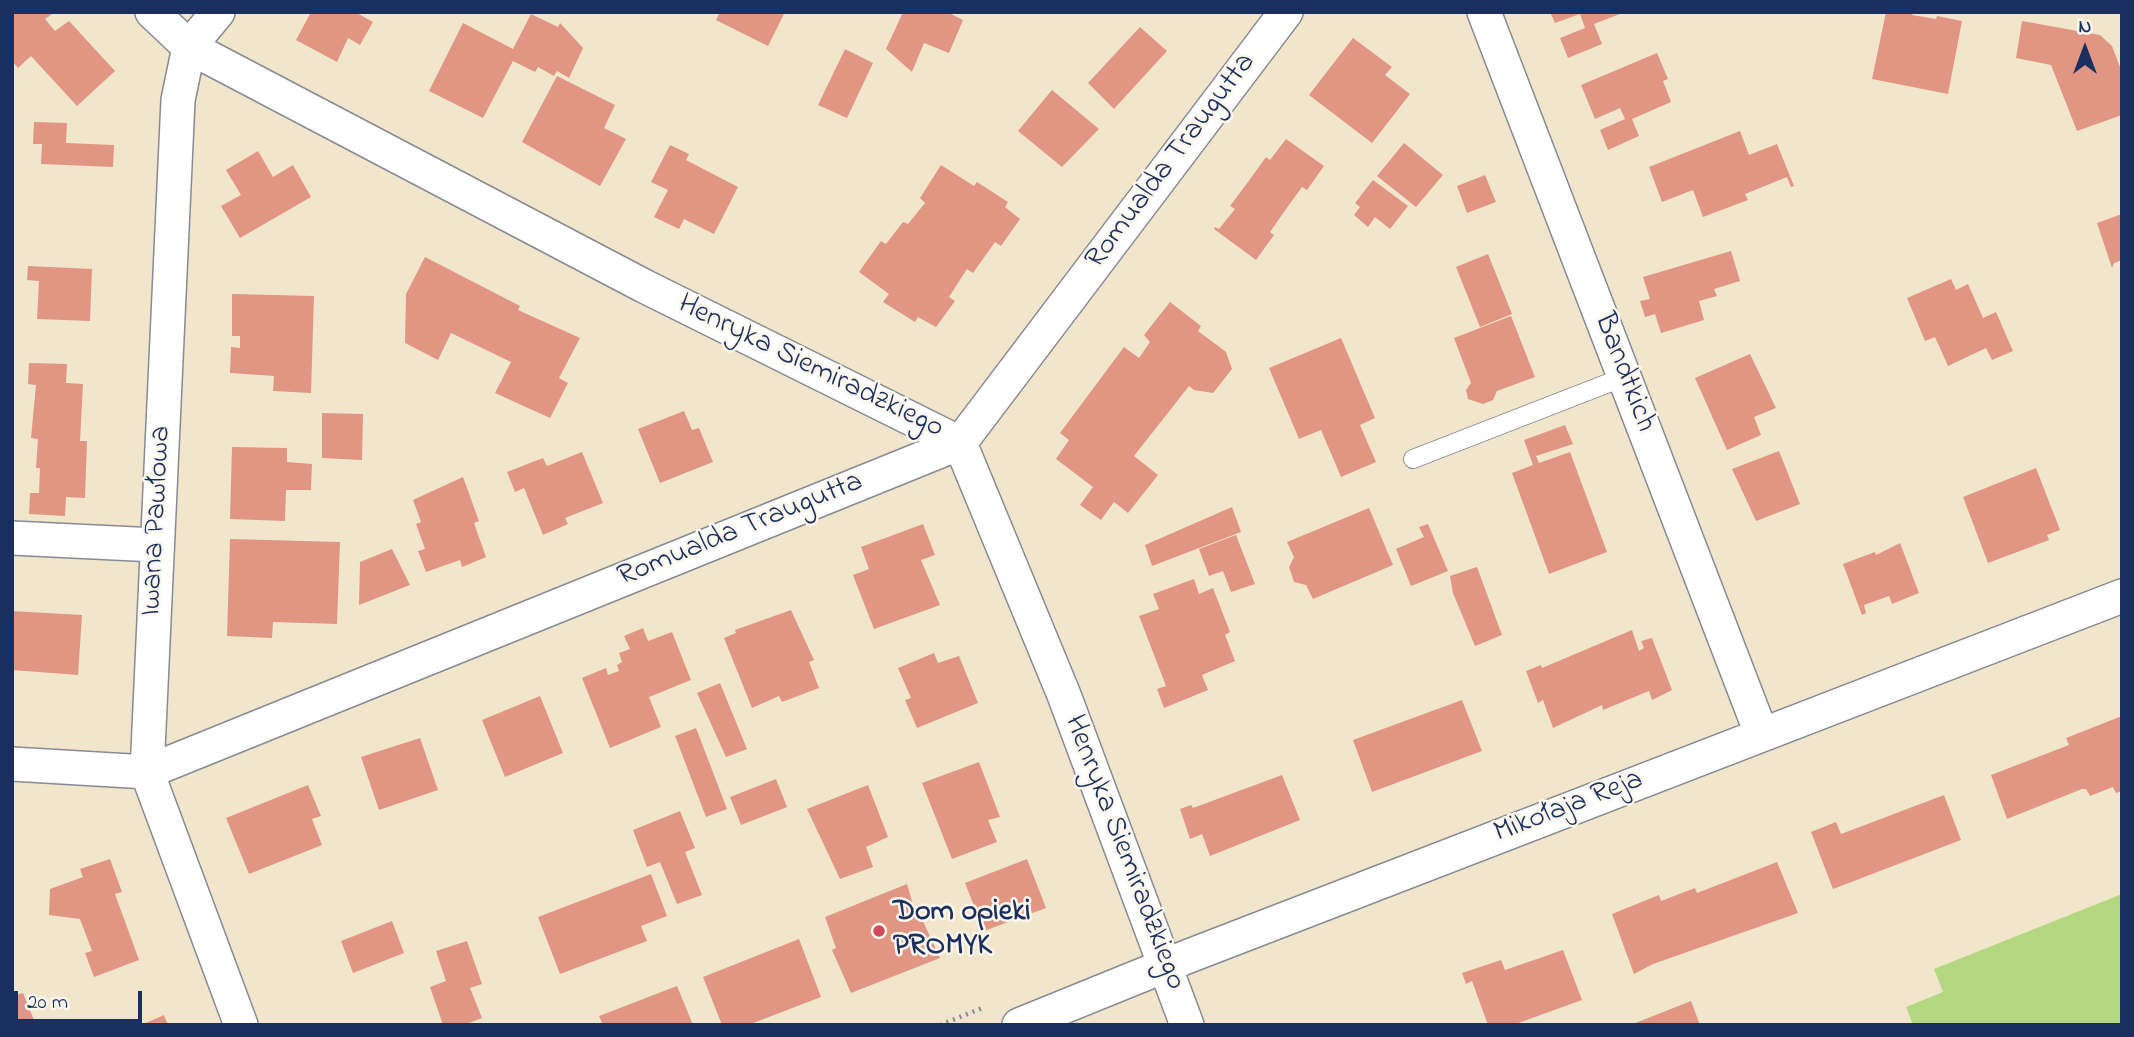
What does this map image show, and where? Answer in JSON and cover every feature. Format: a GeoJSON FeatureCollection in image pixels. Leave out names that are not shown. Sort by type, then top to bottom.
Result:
{"type":"FeatureCollection","features":[{"type":"Feature","properties":{"kind":"street","name":"Henryka Siemiradzkiego"},"geometry":{"type":"LineString","coordinates":[[152,12],[189,47],[644,286],[960,443],[1064,695],[1187,1025]]}},
{"type":"Feature","properties":{"kind":"street","name":"Iwana Pawłowa"},"geometry":{"type":"LineString","coordinates":[[218,12],[189,47],[178,100],[146,772],[241,1025]]}},
{"type":"Feature","properties":{"kind":"street","name":"Romualda Traugutta"},"geometry":{"type":"LineString","coordinates":[[12,764],[146,772],[960,443],[1286,12]]}},
{"type":"Feature","properties":{"kind":"street","name":"Bandtkich"},"geometry":{"type":"LineString","coordinates":[[1483,12],[1761,733]]}},
{"type":"Feature","properties":{"kind":"street"},"geometry":{"type":"LineString","coordinates":[[12,538],[156,545]]}},
{"type":"Feature","properties":{"kind":"street","name":"Mikołaja Reja"},"geometry":{"type":"LineString","coordinates":[[1019,1025],[1761,733],[2122,596]]}},
{"type":"Feature","properties":{"kind":"lane"},"geometry":{"type":"LineString","coordinates":[[1413,459],[1625,377]]}},
{"type":"Feature","properties":{"kind":"green space"},"geometry":{"type":"Polygon","coordinates":[[[2122,894],[2122,1025],[1913,1025],[1906,1007],[1943,992],[1934,969],[2122,894]]]}},
{"type":"Feature","properties":{"kind":"building"},"geometry":{"type":"Polygon","coordinates":[[[12,12],[50,12],[52,14],[45,19],[55,31],[69,21],[115,71],[77,106],[31,56],[18,68],[12,61],[12,12]]]}},
{"type":"Feature","properties":{"kind":"building"},"geometry":{"type":"Polygon","coordinates":[[[311,12],[355,12],[373,22],[360,45],[348,38],[337,62],[296,40],[311,12]]]}},
{"type":"Feature","properties":{"kind":"building"},"geometry":{"type":"Polygon","coordinates":[[[720,12],[785,12],[768,46],[716,20],[720,12]]]}},
{"type":"Feature","properties":{"kind":"building"},"geometry":{"type":"Polygon","coordinates":[[[903,12],[947,12],[963,20],[949,53],[924,43],[912,72],[886,49],[903,12]]]}},
{"type":"Feature","properties":{"kind":"building"},"geometry":{"type":"Polygon","coordinates":[[[1550,12],[1625,12],[1594,24],[1602,44],[1568,58],[1560,38],[1585,28],[1580,14],[1555,23],[1550,12]]]}},
{"type":"Feature","properties":{"kind":"building"},"geometry":{"type":"Polygon","coordinates":[[[1886,12],[1913,12],[1912,15],[1962,21],[1948,94],[1872,79],[1886,12]]]}},
{"type":"Feature","properties":{"kind":"building"},"geometry":{"type":"Polygon","coordinates":[[[531,14],[558,27],[560,23],[583,48],[569,78],[557,71],[554,76],[538,67],[535,72],[513,61],[483,118],[429,91],[463,23],[513,49],[531,14]]]}},
{"type":"Feature","properties":{"kind":"building"},"geometry":{"type":"Polygon","coordinates":[[[2022,21],[2100,35],[2112,46],[2122,72],[2122,115],[2077,131],[2051,65],[2016,58],[2022,21]]]}},
{"type":"Feature","properties":{"kind":"building"},"geometry":{"type":"Polygon","coordinates":[[[1140,27],[1167,51],[1114,109],[1088,83],[1140,27]]]}},
{"type":"Feature","properties":{"kind":"building"},"geometry":{"type":"Polygon","coordinates":[[[1353,38],[1392,67],[1385,75],[1410,94],[1372,143],[1309,95],[1353,38]]]}},
{"type":"Feature","properties":{"kind":"building"},"geometry":{"type":"Polygon","coordinates":[[[845,49],[873,63],[847,118],[818,105],[845,49]]]}},
{"type":"Feature","properties":{"kind":"building"},"geometry":{"type":"Polygon","coordinates":[[[1657,53],[1668,79],[1663,81],[1671,102],[1632,119],[1639,136],[1608,150],[1600,130],[1625,119],[1620,108],[1595,119],[1581,85],[1657,53]]]}},
{"type":"Feature","properties":{"kind":"building"},"geometry":{"type":"Polygon","coordinates":[[[557,76],[615,105],[604,128],[626,139],[600,186],[522,142],[557,76]]]}},
{"type":"Feature","properties":{"kind":"building"},"geometry":{"type":"Polygon","coordinates":[[[1052,90],[1099,129],[1062,167],[1018,131],[1052,90]]]}},
{"type":"Feature","properties":{"kind":"building"},"geometry":{"type":"Polygon","coordinates":[[[34,122],[67,123],[66,143],[114,145],[113,167],[41,164],[42,144],[33,144],[34,122]]]}},
{"type":"Feature","properties":{"kind":"building"},"geometry":{"type":"Polygon","coordinates":[[[1740,131],[1749,155],[1777,144],[1794,186],[1791,187],[1787,177],[1745,194],[1748,200],[1703,217],[1693,190],[1662,202],[1649,167],[1740,131]]]}},
{"type":"Feature","properties":{"kind":"building"},"geometry":{"type":"Polygon","coordinates":[[[1286,139],[1324,166],[1307,190],[1302,187],[1286,209],[1270,232],[1274,235],[1256,260],[1214,229],[1219,229],[1235,209],[1230,206],[1266,157],[1270,160],[1286,139]]]}},
{"type":"Feature","properties":{"kind":"building"},"geometry":{"type":"Polygon","coordinates":[[[1404,143],[1443,175],[1416,207],[1377,176],[1404,143]]]}},
{"type":"Feature","properties":{"kind":"building"},"geometry":{"type":"Polygon","coordinates":[[[670,145],[689,154],[686,160],[738,187],[714,234],[684,219],[679,229],[654,217],[668,190],[651,182],[670,145]]]}},
{"type":"Feature","properties":{"kind":"building"},"geometry":{"type":"Polygon","coordinates":[[[258,151],[273,177],[293,165],[311,197],[240,238],[221,206],[241,195],[226,170],[258,151]]]}},
{"type":"Feature","properties":{"kind":"building"},"geometry":{"type":"Polygon","coordinates":[[[941,165],[974,186],[977,182],[1008,202],[1005,207],[1020,219],[1001,246],[995,242],[973,273],[967,269],[949,297],[955,301],[936,327],[918,317],[915,322],[883,302],[889,294],[859,272],[881,241],[886,244],[903,222],[908,224],[925,203],[920,198],[941,165]]]}},
{"type":"Feature","properties":{"kind":"building"},"geometry":{"type":"Polygon","coordinates":[[[1485,175],[1496,202],[1467,213],[1457,186],[1485,175]]]}},
{"type":"Feature","properties":{"kind":"building"},"geometry":{"type":"Polygon","coordinates":[[[1373,180],[1408,206],[1390,229],[1375,217],[1368,227],[1354,215],[1360,207],[1355,203],[1373,180]]]}},
{"type":"Feature","properties":{"kind":"building"},"geometry":{"type":"Polygon","coordinates":[[[2122,214],[2122,260],[2114,263],[2112,268],[2097,223],[2122,214]]]}},
{"type":"Feature","properties":{"kind":"building"},"geometry":{"type":"Polygon","coordinates":[[[1731,251],[1740,281],[1714,289],[1717,296],[1699,301],[1704,320],[1661,333],[1655,314],[1645,317],[1640,301],[1650,299],[1643,277],[1731,251]]]}},
{"type":"Feature","properties":{"kind":"building"},"geometry":{"type":"Polygon","coordinates":[[[1488,254],[1512,314],[1480,327],[1456,267],[1488,254]]]}},
{"type":"Feature","properties":{"kind":"building"},"geometry":{"type":"Polygon","coordinates":[[[425,257],[520,306],[518,310],[580,338],[559,378],[568,383],[550,418],[495,393],[511,362],[451,333],[438,360],[405,343],[406,294],[425,257]]]}},
{"type":"Feature","properties":{"kind":"building"},"geometry":{"type":"Polygon","coordinates":[[[28,266],[92,269],[90,321],[37,319],[39,281],[27,280],[28,266]]]}},
{"type":"Feature","properties":{"kind":"building"},"geometry":{"type":"Polygon","coordinates":[[[1951,279],[1956,290],[1968,284],[1983,318],[1996,312],[2013,351],[1992,360],[1986,348],[1948,366],[1935,337],[1925,341],[1907,298],[1951,279]]]}},
{"type":"Feature","properties":{"kind":"building"},"geometry":{"type":"Polygon","coordinates":[[[232,294],[314,296],[311,393],[273,391],[274,376],[230,373],[231,347],[240,348],[240,336],[232,336],[232,294]]]}},
{"type":"Feature","properties":{"kind":"building"},"geometry":{"type":"Polygon","coordinates":[[[1170,302],[1201,326],[1198,331],[1226,352],[1232,369],[1213,393],[1194,390],[1189,386],[1134,456],[1158,475],[1128,513],[1114,502],[1101,520],[1080,505],[1093,487],[1056,459],[1069,440],[1060,433],[1124,347],[1139,358],[1150,342],[1144,335],[1170,302]]]}},
{"type":"Feature","properties":{"kind":"building"},"geometry":{"type":"Polygon","coordinates":[[[1511,316],[1535,377],[1497,391],[1493,400],[1483,404],[1468,399],[1466,390],[1471,383],[1454,338],[1511,316]]]}},
{"type":"Feature","properties":{"kind":"building"},"geometry":{"type":"Polygon","coordinates":[[[1341,338],[1375,418],[1360,425],[1376,462],[1341,477],[1321,430],[1299,439],[1269,368],[1341,338]]]}},
{"type":"Feature","properties":{"kind":"building"},"geometry":{"type":"Polygon","coordinates":[[[1750,354],[1776,408],[1754,417],[1761,435],[1727,450],[1695,378],[1750,354]]]}},
{"type":"Feature","properties":{"kind":"building"},"geometry":{"type":"Polygon","coordinates":[[[29,363],[67,364],[66,383],[83,384],[80,441],[87,441],[85,498],[66,497],[65,516],[29,514],[30,493],[39,493],[40,468],[36,468],[38,439],[31,438],[36,385],[28,384],[29,363]]]}},
{"type":"Feature","properties":{"kind":"building"},"geometry":{"type":"Polygon","coordinates":[[[684,411],[692,430],[699,428],[713,462],[660,483],[638,429],[684,411]]]}},
{"type":"Feature","properties":{"kind":"building"},"geometry":{"type":"Polygon","coordinates":[[[322,413],[363,414],[362,460],[322,458],[322,413]]]}},
{"type":"Feature","properties":{"kind":"building"},"geometry":{"type":"Polygon","coordinates":[[[1565,425],[1573,444],[1536,456],[1539,463],[1570,452],[1607,552],[1549,574],[1512,473],[1533,465],[1524,440],[1565,425]]]}},
{"type":"Feature","properties":{"kind":"building"},"geometry":{"type":"Polygon","coordinates":[[[232,447],[287,448],[287,462],[312,464],[311,490],[286,490],[285,521],[230,519],[232,447]]]}},
{"type":"Feature","properties":{"kind":"building"},"geometry":{"type":"Polygon","coordinates":[[[1779,451],[1800,504],[1756,521],[1732,469],[1779,451]]]}},
{"type":"Feature","properties":{"kind":"building"},"geometry":{"type":"Polygon","coordinates":[[[582,452],[603,503],[565,518],[568,524],[543,535],[524,488],[515,492],[507,472],[543,458],[547,466],[582,452]]]}},
{"type":"Feature","properties":{"kind":"building"},"geometry":{"type":"Polygon","coordinates":[[[2036,468],[2060,530],[2047,535],[2049,540],[1988,563],[1963,497],[2036,468]]]}},
{"type":"Feature","properties":{"kind":"building"},"geometry":{"type":"Polygon","coordinates":[[[463,477],[479,521],[474,523],[486,557],[462,567],[460,560],[426,572],[418,551],[425,549],[416,524],[421,522],[413,500],[463,477]]]}},
{"type":"Feature","properties":{"kind":"building"},"geometry":{"type":"Polygon","coordinates":[[[1232,507],[1241,532],[1152,566],[1145,545],[1232,507]]]}},
{"type":"Feature","properties":{"kind":"building"},"geometry":{"type":"Polygon","coordinates":[[[1369,508],[1393,565],[1313,599],[1306,585],[1294,582],[1289,567],[1294,557],[1287,542],[1369,508]]]}},
{"type":"Feature","properties":{"kind":"building"},"geometry":{"type":"Polygon","coordinates":[[[923,524],[935,555],[921,560],[940,605],[874,629],[853,575],[869,569],[861,547],[923,524]]]}},
{"type":"Feature","properties":{"kind":"building"},"geometry":{"type":"Polygon","coordinates":[[[1428,524],[1448,571],[1411,586],[1396,549],[1424,537],[1419,527],[1428,524]]]}},
{"type":"Feature","properties":{"kind":"building"},"geometry":{"type":"Polygon","coordinates":[[[1236,535],[1255,584],[1231,592],[1223,571],[1209,576],[1199,549],[1236,535]]]}},
{"type":"Feature","properties":{"kind":"building"},"geometry":{"type":"Polygon","coordinates":[[[230,539],[340,542],[337,624],[273,622],[272,638],[227,636],[230,539]]]}},
{"type":"Feature","properties":{"kind":"building"},"geometry":{"type":"Polygon","coordinates":[[[1900,543],[1919,593],[1892,604],[1889,596],[1864,605],[1866,613],[1862,615],[1843,564],[1875,552],[1876,555],[1900,543]]]}},
{"type":"Feature","properties":{"kind":"building"},"geometry":{"type":"Polygon","coordinates":[[[392,549],[410,585],[359,605],[360,562],[392,549]]]}},
{"type":"Feature","properties":{"kind":"building"},"geometry":{"type":"Polygon","coordinates":[[[1477,567],[1502,635],[1475,646],[1453,593],[1450,576],[1477,567]]]}},
{"type":"Feature","properties":{"kind":"building"},"geometry":{"type":"Polygon","coordinates":[[[1194,579],[1199,594],[1213,588],[1230,632],[1225,635],[1235,661],[1202,675],[1208,690],[1164,708],[1157,689],[1166,686],[1139,616],[1159,609],[1153,594],[1194,579]]]}},
{"type":"Feature","properties":{"kind":"building"},"geometry":{"type":"Polygon","coordinates":[[[791,610],[814,660],[809,662],[819,688],[782,702],[779,696],[752,708],[724,638],[736,633],[735,630],[791,610]]]}},
{"type":"Feature","properties":{"kind":"building"},"geometry":{"type":"Polygon","coordinates":[[[12,611],[82,615],[78,675],[12,670],[12,611]]]}},
{"type":"Feature","properties":{"kind":"building"},"geometry":{"type":"Polygon","coordinates":[[[643,628],[648,641],[672,632],[691,680],[649,697],[661,727],[610,748],[582,678],[606,668],[608,675],[619,671],[617,665],[622,662],[619,653],[630,649],[624,636],[643,628]]]}},
{"type":"Feature","properties":{"kind":"building"},"geometry":{"type":"Polygon","coordinates":[[[1632,630],[1639,651],[1644,648],[1641,641],[1652,638],[1672,690],[1652,700],[1649,691],[1603,710],[1602,705],[1553,728],[1543,700],[1538,703],[1526,671],[1541,665],[1542,668],[1632,630]]]}},
{"type":"Feature","properties":{"kind":"building"},"geometry":{"type":"Polygon","coordinates":[[[934,653],[938,663],[959,656],[978,703],[917,728],[905,700],[911,698],[898,668],[934,653]]]}},
{"type":"Feature","properties":{"kind":"building"},"geometry":{"type":"Polygon","coordinates":[[[720,683],[747,749],[726,757],[697,693],[720,683]]]}},
{"type":"Feature","properties":{"kind":"building"},"geometry":{"type":"Polygon","coordinates":[[[540,696],[563,753],[505,777],[482,720],[540,696]]]}},
{"type":"Feature","properties":{"kind":"building"},"geometry":{"type":"Polygon","coordinates":[[[1462,700],[1482,751],[1372,792],[1353,740],[1462,700]]]}},
{"type":"Feature","properties":{"kind":"building"},"geometry":{"type":"Polygon","coordinates":[[[2122,716],[2122,791],[2116,793],[2113,787],[2090,796],[2086,789],[2082,789],[2007,819],[1991,775],[2069,745],[2066,738],[2122,716]]]}},
{"type":"Feature","properties":{"kind":"building"},"geometry":{"type":"Polygon","coordinates":[[[696,728],[727,809],[706,817],[675,736],[696,728]]]}},
{"type":"Feature","properties":{"kind":"building"},"geometry":{"type":"Polygon","coordinates":[[[420,738],[438,790],[379,810],[361,757],[420,738]]]}},
{"type":"Feature","properties":{"kind":"building"},"geometry":{"type":"Polygon","coordinates":[[[979,762],[1000,817],[988,820],[997,842],[952,859],[922,783],[979,762]]]}},
{"type":"Feature","properties":{"kind":"building"},"geometry":{"type":"Polygon","coordinates":[[[1282,775],[1300,820],[1210,856],[1202,834],[1190,839],[1180,809],[1191,805],[1193,808],[1282,775]]]}},
{"type":"Feature","properties":{"kind":"building"},"geometry":{"type":"Polygon","coordinates":[[[776,779],[787,807],[741,825],[730,797],[776,779]]]}},
{"type":"Feature","properties":{"kind":"building"},"geometry":{"type":"Polygon","coordinates":[[[308,785],[321,816],[312,819],[322,845],[249,874],[226,818],[308,785]]]}},
{"type":"Feature","properties":{"kind":"building"},"geometry":{"type":"Polygon","coordinates":[[[868,785],[888,837],[866,847],[873,867],[840,879],[807,809],[868,785]]]}},
{"type":"Feature","properties":{"kind":"building"},"geometry":{"type":"Polygon","coordinates":[[[1944,795],[1961,840],[1833,889],[1811,832],[1836,822],[1841,834],[1944,795]]]}},
{"type":"Feature","properties":{"kind":"building"},"geometry":{"type":"Polygon","coordinates":[[[680,811],[695,848],[685,852],[702,895],[677,904],[660,862],[647,867],[633,830],[680,811]]]}},
{"type":"Feature","properties":{"kind":"building"},"geometry":{"type":"Polygon","coordinates":[[[110,859],[122,892],[115,894],[139,960],[94,977],[85,953],[92,951],[80,919],[49,915],[50,889],[83,877],[80,869],[110,859]]]}},
{"type":"Feature","properties":{"kind":"building"},"geometry":{"type":"Polygon","coordinates":[[[1027,859],[1046,908],[984,931],[965,883],[1027,859]]]}},
{"type":"Feature","properties":{"kind":"building"},"geometry":{"type":"Polygon","coordinates":[[[1777,862],[1798,913],[1653,964],[1634,974],[1612,914],[1659,895],[1661,901],[1695,888],[1697,893],[1777,862]]]}},
{"type":"Feature","properties":{"kind":"building"},"geometry":{"type":"Polygon","coordinates":[[[651,874],[667,916],[641,926],[647,941],[560,974],[538,917],[651,874]]]}},
{"type":"Feature","properties":{"kind":"building","name":"Dom opieki PROMYK"},"geometry":{"type":"Polygon","coordinates":[[[907,884],[917,918],[921,917],[940,958],[851,993],[832,950],[836,948],[825,917],[907,884]]]}},
{"type":"Feature","properties":{"kind":"building"},"geometry":{"type":"Polygon","coordinates":[[[392,921],[404,953],[353,973],[341,941],[392,921]]]}},
{"type":"Feature","properties":{"kind":"building"},"geometry":{"type":"Polygon","coordinates":[[[799,939],[821,997],[748,1025],[722,1025],[703,977],[799,939]]]}},
{"type":"Feature","properties":{"kind":"building"},"geometry":{"type":"Polygon","coordinates":[[[467,941],[482,984],[470,988],[482,1018],[464,1025],[443,1025],[430,987],[446,981],[436,951],[467,941]]]}},
{"type":"Feature","properties":{"kind":"building"},"geometry":{"type":"Polygon","coordinates":[[[1563,950],[1582,1000],[1513,1025],[1488,1025],[1472,981],[1466,984],[1462,973],[1501,960],[1505,970],[1563,950]]]}},
{"type":"Feature","properties":{"kind":"building"},"geometry":{"type":"Polygon","coordinates":[[[677,986],[693,1025],[603,1025],[599,1016],[677,986]]]}},
{"type":"Feature","properties":{"kind":"building"},"geometry":{"type":"Polygon","coordinates":[[[23,993],[36,1025],[12,1025],[12,996],[23,993]]]}},
{"type":"Feature","properties":{"kind":"building"},"geometry":{"type":"Polygon","coordinates":[[[1691,1001],[1700,1025],[1631,1025],[1643,1020],[1691,1001]]]}},
{"type":"Feature","properties":{"kind":"building"},"geometry":{"type":"Polygon","coordinates":[[[164,1015],[168,1025],[141,1025],[164,1015]]]}},
{"type":"Feature","properties":{"kind":"place","name":"Dom opieki PROMYK"},"geometry":{"type":"Point","coordinates":[879,931]}}]}
